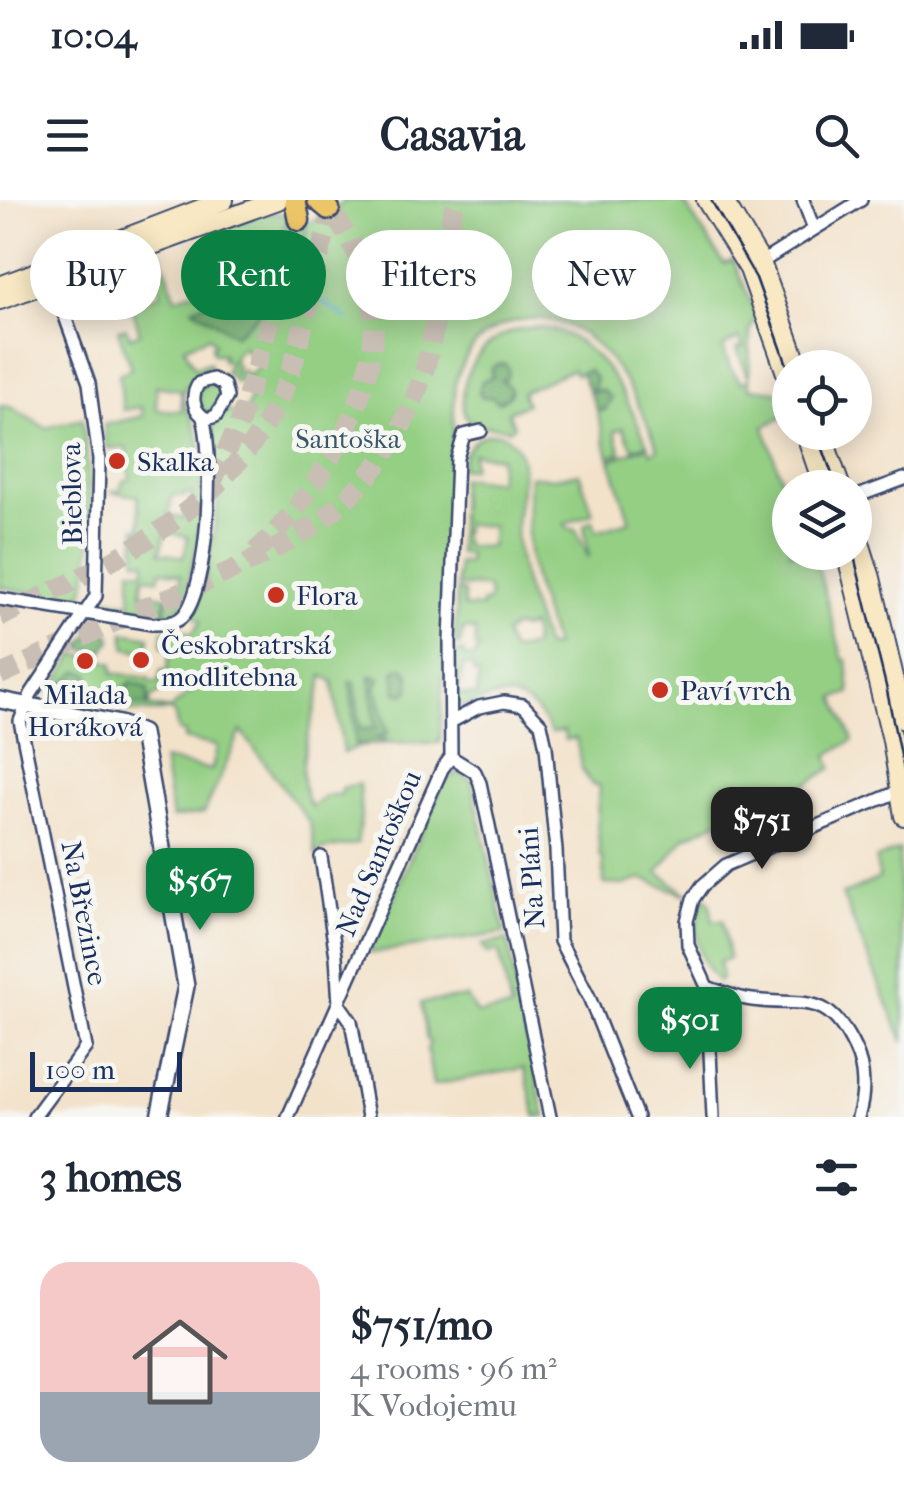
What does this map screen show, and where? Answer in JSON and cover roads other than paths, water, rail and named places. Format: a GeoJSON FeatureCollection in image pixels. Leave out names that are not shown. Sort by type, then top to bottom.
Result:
{"type":"FeatureCollection","features":[{"type":"Feature","properties":{"kind":"main road"},"geometry":{"type":"LineString","coordinates":[[155,230],[224,200]]}},
{"type":"Feature","properties":{"kind":"main road"},"geometry":{"type":"LineString","coordinates":[[161,239],[278,200]]}},
{"type":"Feature","properties":{"kind":"main road"},"geometry":{"type":"LineString","coordinates":[[706,200],[755,266],[780,350]]}},
{"type":"Feature","properties":{"kind":"main road"},"geometry":{"type":"LineString","coordinates":[[724,200],[791,350]]}},
{"type":"Feature","properties":{"kind":"main road"},"geometry":{"type":"LineString","coordinates":[[0,286],[30,280]]}},
{"type":"Feature","properties":{"kind":"main road"},"geometry":{"type":"LineString","coordinates":[[0,300],[30,286]]}},
{"type":"Feature","properties":{"kind":"main road"},"geometry":{"type":"LineString","coordinates":[[850,570],[892,740],[904,816]]}},
{"type":"Feature","properties":{"kind":"main road"},"geometry":{"type":"LineString","coordinates":[[869,570],[904,720]]}},
{"type":"Feature","properties":{"kind":"street"},"geometry":{"type":"LineString","coordinates":[[803,200],[814,228]]}},
{"type":"Feature","properties":{"kind":"street"},"geometry":{"type":"LineString","coordinates":[[755,266],[861,200]]}},
{"type":"Feature","properties":{"kind":"street","name":"Bieblova"},"geometry":{"type":"LineString","coordinates":[[24,705],[96,596],[99,460],[88,383],[66,320]]}},
{"type":"Feature","properties":{"kind":"street"},"geometry":{"type":"LineString","coordinates":[[0,600],[161,624],[182,616],[190,604],[206,527],[210,490],[207,422]]}},
{"type":"Feature","properties":{"kind":"street","name":"Nad Santoškou"},"geometry":{"type":"LineString","coordinates":[[288,1117],[442,769],[451,757],[450,641],[457,458],[464,435],[481,431]]}},
{"type":"Feature","properties":{"kind":"street"},"geometry":{"type":"LineString","coordinates":[[872,490],[904,478]]}},
{"type":"Feature","properties":{"kind":"street"},"geometry":{"type":"LineString","coordinates":[[0,700],[120,724],[142,733],[186,986],[159,1117]]}},
{"type":"Feature","properties":{"kind":"street","name":"Na Pláni"},"geometry":{"type":"LineString","coordinates":[[451,722],[479,707],[504,702],[523,706],[541,724],[556,850],[560,941],[589,997],[637,1117]]}},
{"type":"Feature","properties":{"kind":"street","name":"Na Březince"},"geometry":{"type":"LineString","coordinates":[[24,705],[20,727],[86,1048],[34,1117]]}},
{"type":"Feature","properties":{"kind":"street"},"geometry":{"type":"LineString","coordinates":[[451,757],[475,772],[480,783],[550,1117]]}},
{"type":"Feature","properties":{"kind":"street"},"geometry":{"type":"LineString","coordinates":[[713,1117],[707,986],[693,960],[687,933],[693,899],[714,872],[902,790]]}},
{"type":"Feature","properties":{"kind":"street"},"geometry":{"type":"LineString","coordinates":[[321,858],[339,1004],[351,1021],[368,1117]]}},
{"type":"Feature","properties":{"kind":"street"},"geometry":{"type":"LineString","coordinates":[[707,986],[755,1001],[809,1002],[834,1016],[850,1038],[860,1066],[863,1092],[858,1117]]}},
{"type":"Feature","properties":{"kind":"waterway"},"geometry":{"type":"LineString","coordinates":[[326,304],[346,318]]}},
{"type":"Feature","properties":{"kind":"tunnel"},"geometry":{"type":"LineString","coordinates":[[0,617],[129,551],[206,495],[239,461],[267,422],[288,378],[337,200]]}},
{"type":"Feature","properties":{"kind":"tunnel"},"geometry":{"type":"LineString","coordinates":[[0,675],[253,560],[322,520],[351,494],[400,429],[419,386],[432,340],[456,200]]}},
{"type":"Feature","properties":{"kind":"tunnel"},"geometry":{"type":"LineString","coordinates":[[255,552],[301,502],[323,471],[358,402],[369,367],[374,332],[366,274],[329,209]]}},
{"type":"Feature","properties":{"kind":"tunnel"},"geometry":{"type":"LineString","coordinates":[[213,480],[240,422],[299,220]]}},
{"type":"Feature","properties":{"kind":"tram line"},"geometry":{"type":"LineString","coordinates":[[711,200],[756,278],[782,350]]}},
{"type":"Feature","properties":{"kind":"tram line"},"geometry":{"type":"LineString","coordinates":[[823,450],[831,470]]}},
{"type":"Feature","properties":{"kind":"tram line"},"geometry":{"type":"LineString","coordinates":[[857,570],[904,775]]}},
{"type":"Feature","properties":{"kind":"place","name":"Skalka"},"geometry":{"type":"Point","coordinates":[117,461]}},
{"type":"Feature","properties":{"kind":"place","name":"Flora"},"geometry":{"type":"Point","coordinates":[276,595]}},
{"type":"Feature","properties":{"kind":"place","name":"Českobratrská modlitebna"},"geometry":{"type":"Point","coordinates":[141,660]}},
{"type":"Feature","properties":{"kind":"place","name":"Milada Horáková"},"geometry":{"type":"Point","coordinates":[85,661]}},
{"type":"Feature","properties":{"kind":"place","name":"Paví vrch"},"geometry":{"type":"Point","coordinates":[660,690]}},
{"type":"Feature","properties":{"kind":"park label","name":"Santoška"},"geometry":{"type":"Point","coordinates":[348,438]}}]}
